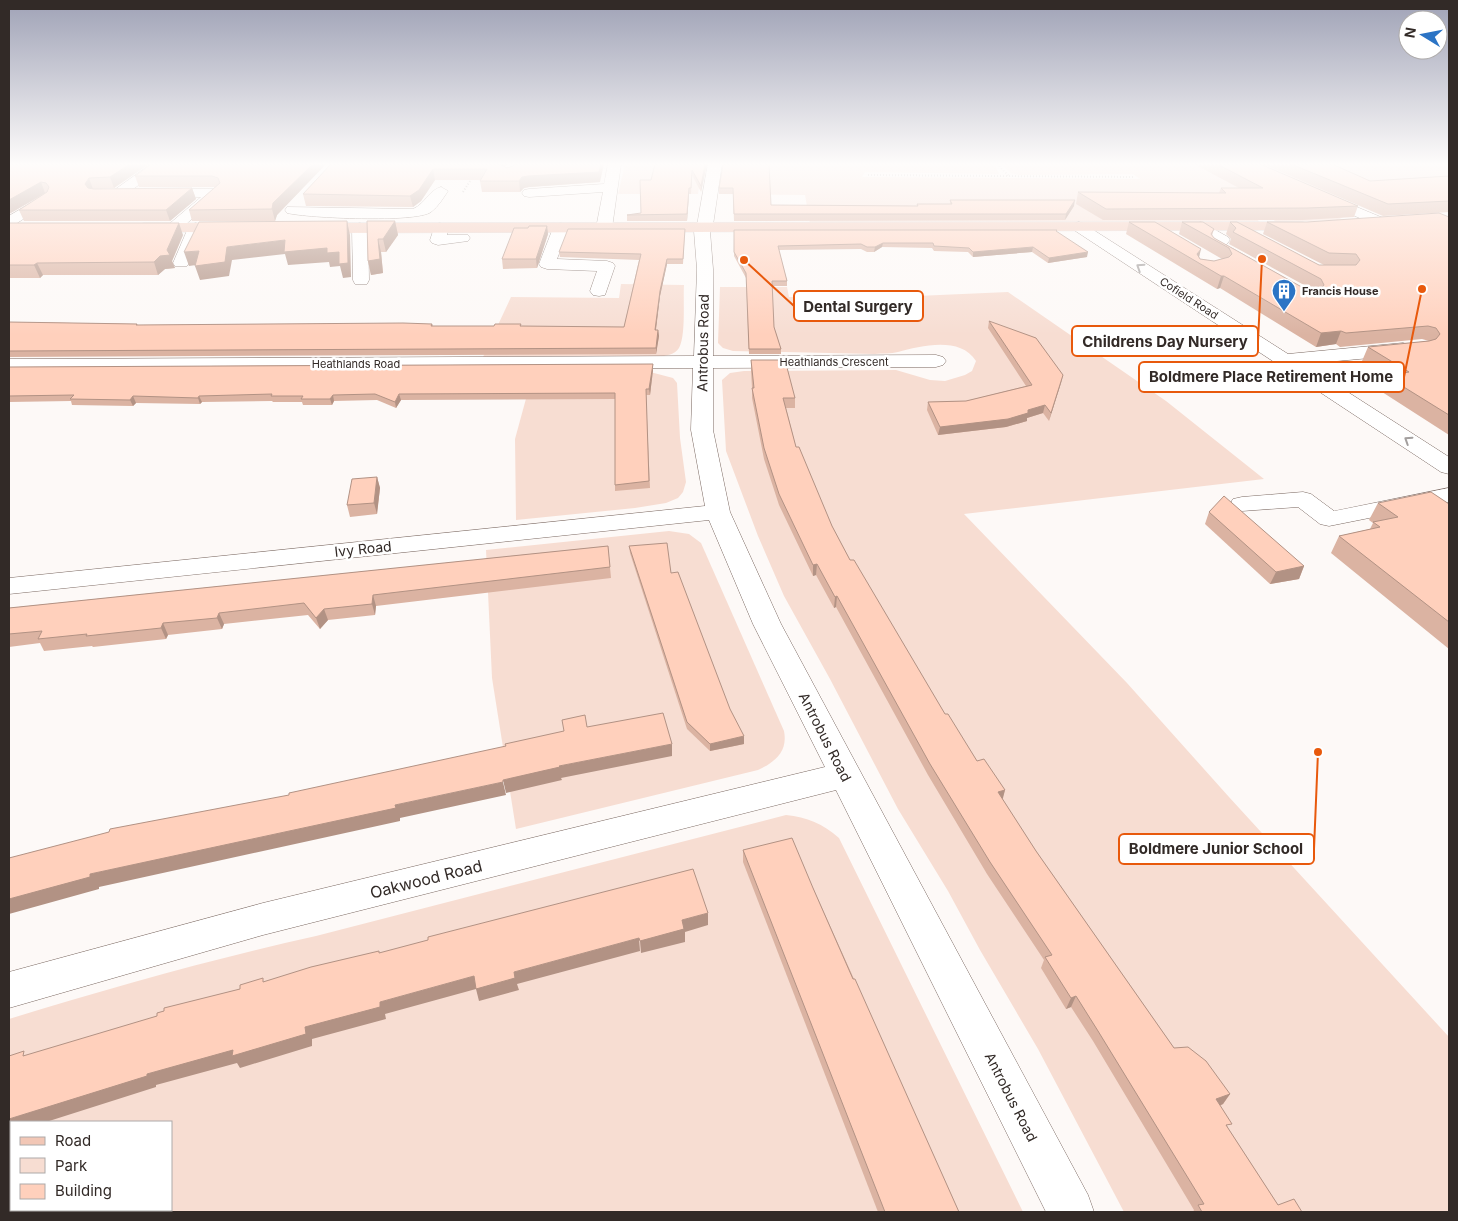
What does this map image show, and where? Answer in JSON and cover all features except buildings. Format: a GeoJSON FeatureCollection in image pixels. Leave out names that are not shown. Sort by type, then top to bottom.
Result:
{"type":"FeatureCollection","features":[{"type":"Feature","properties":{"kind":"main road"},"geometry":{"type":"LineString","coordinates":[[1347,225],[1401,222]]}},
{"type":"Feature","properties":{"kind":"main road"},"geometry":{"type":"LineString","coordinates":[[288,225],[360,228],[1321,226]]}},
{"type":"Feature","properties":{"kind":"main road"},"geometry":{"type":"LineString","coordinates":[[9,228],[27,228]]}},
{"type":"Feature","properties":{"kind":"main road"},"geometry":{"type":"LineString","coordinates":[[128,228],[246,228]]}},
{"type":"Feature","properties":{"kind":"street"},"geometry":{"type":"LineString","coordinates":[[173,228],[181,221]]}},
{"type":"Feature","properties":{"kind":"street"},"geometry":{"type":"LineString","coordinates":[[288,225],[289,221]]}},
{"type":"Feature","properties":{"kind":"street"},"geometry":{"type":"LineString","coordinates":[[381,228],[386,221]]}},
{"type":"Feature","properties":{"kind":"street"},"geometry":{"type":"LineString","coordinates":[[604,228],[605,221]]}},
{"type":"Feature","properties":{"kind":"street","name":"Antrobus Road"},"geometry":{"type":"LineString","coordinates":[[706,221],[703,228],[705,269],[702,430],[718,512],[767,624],[1071,1212]]}},
{"type":"Feature","properties":{"kind":"street"},"geometry":{"type":"LineString","coordinates":[[1376,221],[1383,224]]}},
{"type":"Feature","properties":{"kind":"street"},"geometry":{"type":"LineString","coordinates":[[1154,227],[1184,245]]}},
{"type":"Feature","properties":{"kind":"street"},"geometry":{"type":"LineString","coordinates":[[1201,227],[1222,240],[1217,246],[1260,270]]}},
{"type":"Feature","properties":{"kind":"street"},"geometry":{"type":"LineString","coordinates":[[1236,227],[1259,240]]}},
{"type":"Feature","properties":{"kind":"street"},"geometry":{"type":"LineString","coordinates":[[181,263],[196,228]]}},
{"type":"Feature","properties":{"kind":"street"},"geometry":{"type":"LineString","coordinates":[[360,228],[361,280]]}},
{"type":"Feature","properties":{"kind":"street"},"geometry":{"type":"LineString","coordinates":[[440,228],[438,240],[462,238]]}},
{"type":"Feature","properties":{"kind":"street"},"geometry":{"type":"LineString","coordinates":[[561,228],[547,264],[607,266],[599,291]]}},
{"type":"Feature","properties":{"kind":"street","name":"Cofield Road"},"geometry":{"type":"LineString","coordinates":[[1079,228],[1449,467]]}},
{"type":"Feature","properties":{"kind":"street"},"geometry":{"type":"LineString","coordinates":[[1286,360],[1422,347]]}},
{"type":"Feature","properties":{"kind":"street","name":"Heathlands Crescent"},"geometry":{"type":"LineString","coordinates":[[702,363],[936,361]]}},
{"type":"Feature","properties":{"kind":"street","name":"Heathlands Road"},"geometry":{"type":"LineString","coordinates":[[9,365],[702,363]]}},
{"type":"Feature","properties":{"kind":"street"},"geometry":{"type":"LineString","coordinates":[[1242,504],[1303,499],[1329,518],[1449,494]]}},
{"type":"Feature","properties":{"kind":"street","name":"Ivy Road"},"geometry":{"type":"LineString","coordinates":[[9,586],[718,512]]}},
{"type":"Feature","properties":{"kind":"street","name":"Oakwood Road"},"geometry":{"type":"LineString","coordinates":[[9,990],[264,919],[845,775]]}},
{"type":"Feature","properties":{"kind":"green space"},"geometry":{"type":"Polygon","coordinates":[[[809,221],[1260,222],[810,224],[809,221]]]}},
{"type":"Feature","properties":{"kind":"green space"},"geometry":{"type":"Polygon","coordinates":[[[1275,221],[1308,221],[1276,222],[1275,221]]]}},
{"type":"Feature","properties":{"kind":"green space"},"geometry":{"type":"Polygon","coordinates":[[[621,284],[684,285],[683,335],[679,348],[675,352],[657,357],[483,357],[511,297],[619,298],[621,284]]]}},
{"type":"Feature","properties":{"kind":"green space"},"geometry":{"type":"Polygon","coordinates":[[[720,287],[787,287],[789,297],[894,297],[1008,292],[1166,401],[1264,479],[964,514],[1127,683],[1449,1037],[1449,1212],[1124,1212],[1038,1049],[948,891],[898,809],[784,596],[758,536],[726,451],[722,380],[730,373],[744,371],[896,370],[930,380],[945,381],[972,371],[976,361],[969,353],[960,348],[940,345],[918,347],[895,353],[875,354],[733,351],[723,348],[718,343],[720,287]]]}},
{"type":"Feature","properties":{"kind":"green space"},"geometry":{"type":"Polygon","coordinates":[[[533,373],[654,373],[673,378],[677,383],[680,438],[686,482],[683,492],[678,498],[666,503],[516,520],[515,439],[533,373]]]}},
{"type":"Feature","properties":{"kind":"green space"},"geometry":{"type":"Polygon","coordinates":[[[669,531],[689,534],[701,543],[784,731],[785,738],[782,750],[775,760],[758,770],[516,829],[492,678],[486,550],[669,531]]]}},
{"type":"Feature","properties":{"kind":"green space"},"geometry":{"type":"Polygon","coordinates":[[[786,815],[801,817],[827,829],[839,838],[1023,1212],[9,1212],[9,1019],[161,974],[316,936],[786,815]]]}},
{"type":"Feature","properties":{"kind":"place","name":"Childrens Day Nursery"},"geometry":{"type":"Point","coordinates":[1262,259]}},
{"type":"Feature","properties":{"kind":"place","name":"Dental Surgery"},"geometry":{"type":"Point","coordinates":[744,260]}},
{"type":"Feature","properties":{"kind":"place","name":"Boldmere Place Retirement Home"},"geometry":{"type":"Point","coordinates":[1422,289]}},
{"type":"Feature","properties":{"kind":"place","name":"Francis House"},"geometry":{"type":"Point","coordinates":[1284,312]}},
{"type":"Feature","properties":{"kind":"place","name":"Boldmere Junior School"},"geometry":{"type":"Point","coordinates":[1318,752]}}]}
